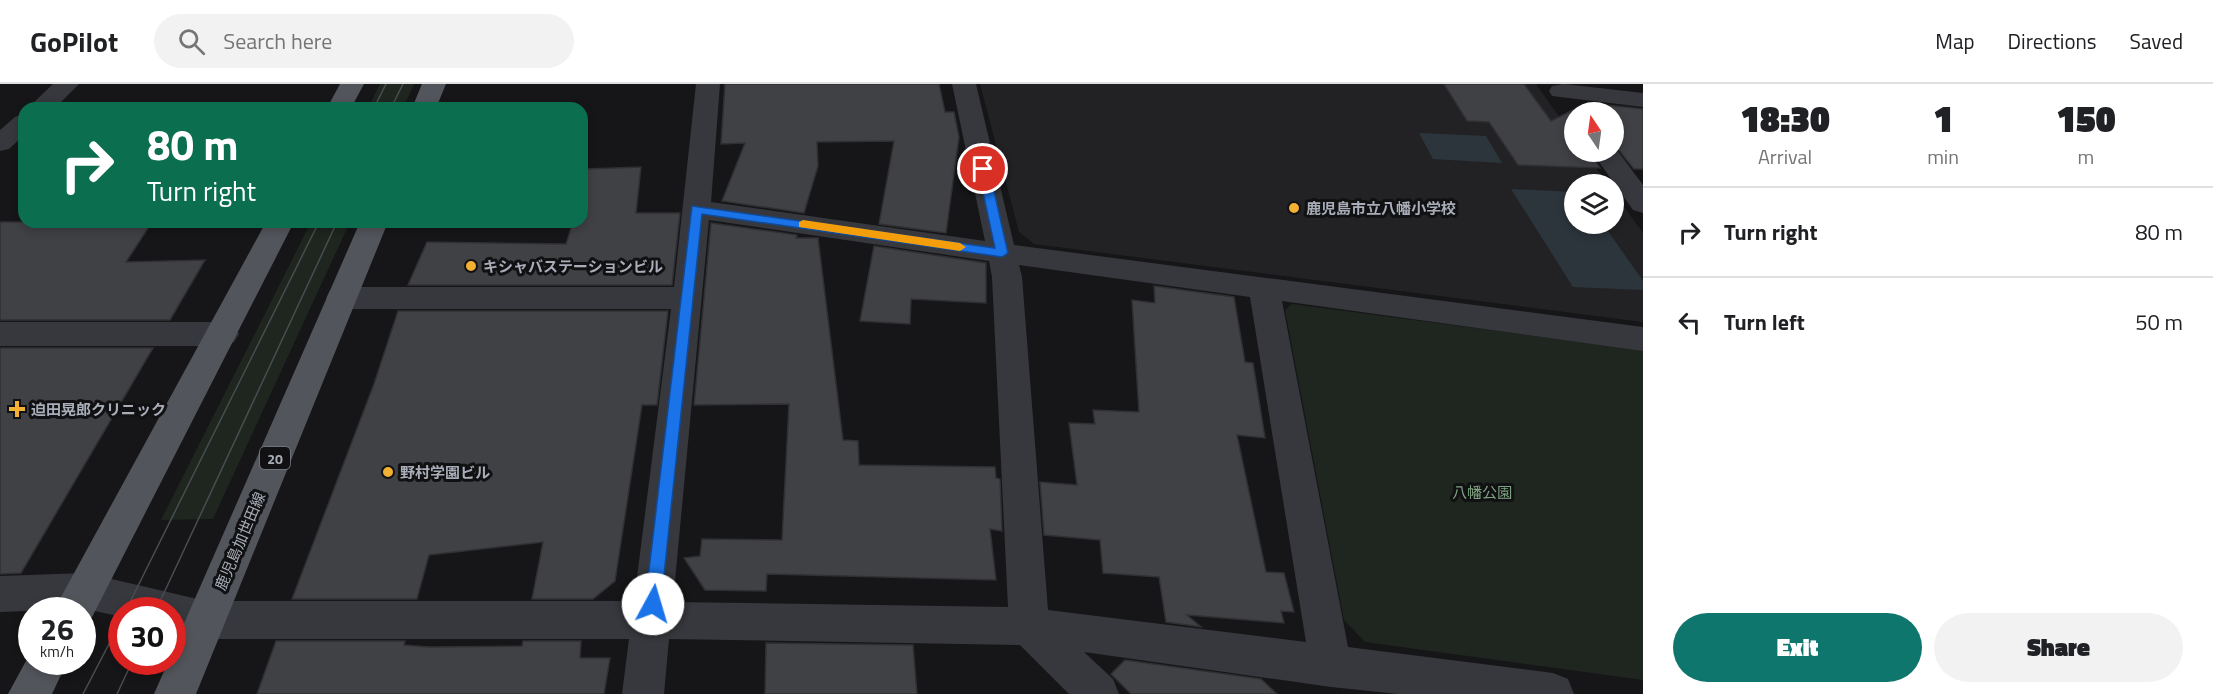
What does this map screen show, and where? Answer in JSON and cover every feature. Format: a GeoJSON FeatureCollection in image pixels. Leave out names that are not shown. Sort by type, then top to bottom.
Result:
{"type":"FeatureCollection","features":[{"type":"Feature","properties":{"kind":"main road"},"geometry":{"type":"LineString","coordinates":[[342,102],[352,84]]}},
{"type":"Feature","properties":{"kind":"main road"},"geometry":{"type":"LineString","coordinates":[[426,102],[434,84]]}},
{"type":"Feature","properties":{"kind":"main road"},"geometry":{"type":"LineString","coordinates":[[82,597],[277,228]]}},
{"type":"Feature","properties":{"kind":"main road","name":"鹿児島加世田線"},"geometry":{"type":"LineString","coordinates":[[186,610],[250,521],[371,228]]}},
{"type":"Feature","properties":{"kind":"main road"},"geometry":{"type":"LineString","coordinates":[[29,694],[40,675]]}},
{"type":"Feature","properties":{"kind":"main road","name":"鹿児島加世田線"},"geometry":{"type":"LineString","coordinates":[[175,694],[177,675]]}},
{"type":"Feature","properties":{"kind":"street"},"geometry":{"type":"LineString","coordinates":[[47,102],[67,84]]}},
{"type":"Feature","properties":{"kind":"street"},"geometry":{"type":"LineString","coordinates":[[643,694],[688,298],[708,84]]}},
{"type":"Feature","properties":{"kind":"street"},"geometry":{"type":"LineString","coordinates":[[964,84],[1007,277],[1029,626],[1098,694]]}},
{"type":"Feature","properties":{"kind":"street"},"geometry":{"type":"LineString","coordinates":[[1558,88],[1643,100]]}},
{"type":"Feature","properties":{"kind":"street"},"geometry":{"type":"LineString","coordinates":[[1558,88],[1568,102]]}},
{"type":"Feature","properties":{"kind":"street"},"geometry":{"type":"LineString","coordinates":[[0,146],[18,128]]}},
{"type":"Feature","properties":{"kind":"street"},"geometry":{"type":"LineString","coordinates":[[0,146],[18,148]]}},
{"type":"Feature","properties":{"kind":"street"},"geometry":{"type":"LineString","coordinates":[[1612,162],[1643,204]]}},
{"type":"Feature","properties":{"kind":"street"},"geometry":{"type":"LineString","coordinates":[[696,209],[1002,253],[1643,339]]}},
{"type":"Feature","properties":{"kind":"street"},"geometry":{"type":"LineString","coordinates":[[1264,288],[1331,667]]}},
{"type":"Feature","properties":{"kind":"street"},"geometry":{"type":"LineString","coordinates":[[341,298],[688,298]]}},
{"type":"Feature","properties":{"kind":"street"},"geometry":{"type":"LineString","coordinates":[[0,334],[222,333]]}},
{"type":"Feature","properties":{"kind":"street"},"geometry":{"type":"LineString","coordinates":[[0,594],[34,597]]}},
{"type":"Feature","properties":{"kind":"street"},"geometry":{"type":"LineString","coordinates":[[186,614],[1029,626],[1548,694]]}},
{"type":"Feature","properties":{"kind":"shaded area","name":"鹿児島市立八幡小学校"},"geometry":{"type":"Polygon","coordinates":[[[980,84],[1536,84],[1564,123],[1564,162],[1592,162],[1600,174],[1564,174],[1564,234],[1624,234],[1624,207],[1643,233],[1643,322],[1034,244],[1019,232],[980,84]]]}},
{"type":"Feature","properties":{"kind":"shaded area"},"geometry":{"type":"Polygon","coordinates":[[[1419,133],[1486,136],[1502,163],[1433,159],[1419,133]]]}},
{"type":"Feature","properties":{"kind":"shaded area"},"geometry":{"type":"Polygon","coordinates":[[[1511,189],[1564,191],[1564,234],[1610,234],[1643,281],[1643,290],[1573,287],[1511,189]]]}},
{"type":"Feature","properties":{"kind":"green space"},"geometry":{"type":"Polygon","coordinates":[[[380,84],[414,84],[406,102],[371,102],[380,84]]]}},
{"type":"Feature","properties":{"kind":"green space"},"geometry":{"type":"Polygon","coordinates":[[[308,228],[347,228],[213,519],[161,520],[308,228]]]}},
{"type":"Feature","properties":{"kind":"green space","name":"八幡公園"},"geometry":{"type":"Polygon","coordinates":[[[1292,304],[1643,350],[1643,680],[1365,642],[1344,620],[1285,310],[1292,304]]]}},
{"type":"Feature","properties":{"kind":"building"},"geometry":{"type":"Polygon","coordinates":[[[725,84],[939,84],[945,112],[954,112],[959,137],[946,233],[879,224],[894,141],[817,142],[818,166],[804,213],[722,201],[745,143],[721,144],[725,84]]]}},
{"type":"Feature","properties":{"kind":"building"},"geometry":{"type":"Polygon","coordinates":[[[1444,84],[1524,84],[1551,121],[1564,114],[1564,162],[1596,162],[1600,168],[1518,165],[1489,122],[1467,121],[1444,84]]]}},
{"type":"Feature","properties":{"kind":"building"},"geometry":{"type":"Polygon","coordinates":[[[1624,107],[1643,109],[1643,169],[1634,169],[1624,156],[1624,107]]]}},
{"type":"Feature","properties":{"kind":"building"},"geometry":{"type":"Polygon","coordinates":[[[641,167],[636,213],[680,213],[672,285],[408,285],[427,242],[566,244],[571,228],[588,228],[588,169],[641,167]]]}},
{"type":"Feature","properties":{"kind":"building"},"geometry":{"type":"Polygon","coordinates":[[[0,222],[18,222],[18,228],[148,228],[126,262],[205,260],[170,320],[0,320],[0,222]]]}},
{"type":"Feature","properties":{"kind":"building"},"geometry":{"type":"Polygon","coordinates":[[[711,223],[797,235],[796,238],[818,238],[843,440],[858,441],[859,465],[995,467],[996,478],[1000,479],[1002,531],[990,529],[996,580],[767,574],[766,591],[705,590],[684,558],[700,556],[702,539],[782,540],[789,404],[694,405],[711,223]]]}},
{"type":"Feature","properties":{"kind":"building"},"geometry":{"type":"Polygon","coordinates":[[[874,246],[986,263],[986,303],[911,299],[910,324],[860,321],[874,246]]]}},
{"type":"Feature","properties":{"kind":"building"},"geometry":{"type":"Polygon","coordinates":[[[1154,286],[1234,297],[1245,362],[1253,363],[1265,438],[1237,435],[1266,572],[1284,573],[1294,612],[1281,611],[1284,623],[1187,615],[1201,627],[1166,622],[1159,577],[1103,573],[1100,540],[1044,535],[1040,482],[1077,485],[1069,423],[1095,424],[1093,410],[1139,412],[1132,300],[1155,303],[1154,286]]]}},
{"type":"Feature","properties":{"kind":"building"},"geometry":{"type":"Polygon","coordinates":[[[398,311],[668,311],[657,405],[642,405],[615,581],[593,599],[532,599],[543,542],[429,555],[417,599],[292,599],[374,384],[398,311]]]}},
{"type":"Feature","properties":{"kind":"building"},"geometry":{"type":"Polygon","coordinates":[[[0,348],[153,348],[21,573],[0,574],[0,348]]]}},
{"type":"Feature","properties":{"kind":"building"},"geometry":{"type":"Polygon","coordinates":[[[276,641],[405,641],[404,645],[429,647],[522,646],[523,641],[581,641],[580,658],[610,658],[604,694],[257,694],[276,641]]]}},
{"type":"Feature","properties":{"kind":"building"},"geometry":{"type":"Polygon","coordinates":[[[766,643],[913,645],[917,694],[765,694],[766,643]]]}},
{"type":"Feature","properties":{"kind":"building"},"geometry":{"type":"Polygon","coordinates":[[[1125,660],[1261,679],[1277,694],[1131,694],[1111,674],[1125,660]]]}},
{"type":"Feature","properties":{"kind":"tram line"},"geometry":{"type":"LineString","coordinates":[[377,102],[386,84]]}},
{"type":"Feature","properties":{"kind":"tram line"},"geometry":{"type":"LineString","coordinates":[[394,102],[403,84]]}},
{"type":"Feature","properties":{"kind":"tram line"},"geometry":{"type":"LineString","coordinates":[[132,597],[316,228]]}},
{"type":"Feature","properties":{"kind":"tram line"},"geometry":{"type":"LineString","coordinates":[[162,597],[334,228]]}},
{"type":"Feature","properties":{"kind":"tram line"},"geometry":{"type":"LineString","coordinates":[[83,694],[108,646]]}},
{"type":"Feature","properties":{"kind":"tram line"},"geometry":{"type":"LineString","coordinates":[[117,694],[126,675]]}},
{"type":"Feature","properties":{"kind":"slow traffic"},"geometry":{"type":"LineString","coordinates":[[803,224],[960,247]]}},
{"type":"Feature","properties":{"kind":"place","name":"鹿児島市立八幡小学校"},"geometry":{"type":"Point","coordinates":[1294,208]}},
{"type":"Feature","properties":{"kind":"place","name":"キシャバステーションビル"},"geometry":{"type":"Point","coordinates":[471,266]}},
{"type":"Feature","properties":{"kind":"place","name":"迫田晃郎クリニック"},"geometry":{"type":"Point","coordinates":[17,409]}},
{"type":"Feature","properties":{"kind":"place","name":"野村学園ビル"},"geometry":{"type":"Point","coordinates":[388,472]}},
{"type":"Feature","properties":{"kind":"route"},"geometry":{"type":"LineString","coordinates":[[653,604],[696,209],[1002,253],[983,169]]}}]}
